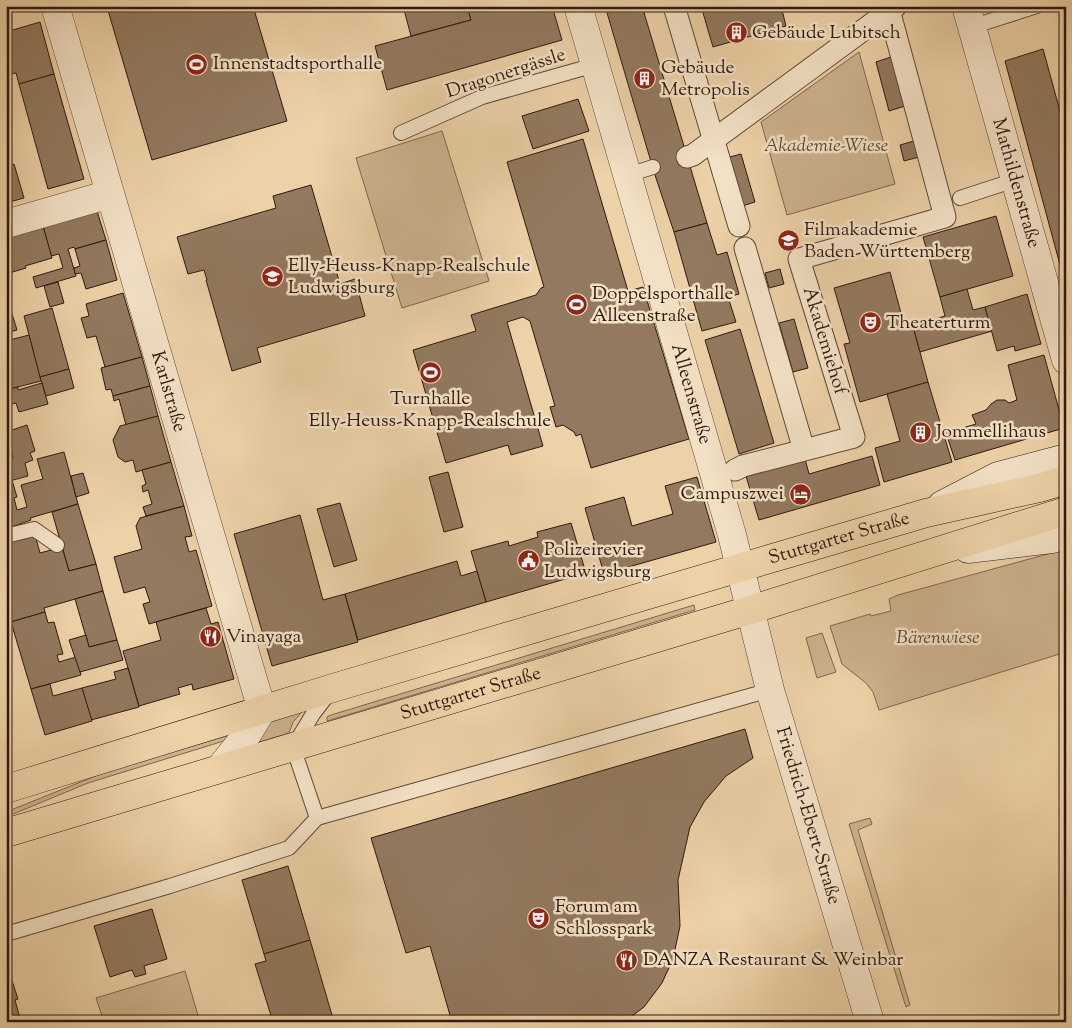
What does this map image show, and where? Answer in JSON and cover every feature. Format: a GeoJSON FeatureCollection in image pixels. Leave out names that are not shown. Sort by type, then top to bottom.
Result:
{"type":"FeatureCollection","features":[{"type":"Feature","properties":{"kind":"main road","name":"Stuttgarter Straße"},"geometry":{"type":"LineString","coordinates":[[6,789],[333,688],[926,513],[1039,488],[1066,480]]}},
{"type":"Feature","properties":{"kind":"main road","name":"Stuttgarter Straße"},"geometry":{"type":"LineString","coordinates":[[6,833],[750,610],[1066,511]]}},
{"type":"Feature","properties":{"kind":"street","name":"Karlstraße"},"geometry":{"type":"LineString","coordinates":[[55,6],[262,710]]}},
{"type":"Feature","properties":{"kind":"street","name":"Alleenstraße"},"geometry":{"type":"LineString","coordinates":[[578,6],[595,65],[640,171],[741,567],[750,610]]}},
{"type":"Feature","properties":{"kind":"street"},"geometry":{"type":"LineString","coordinates":[[674,6],[739,226]]}},
{"type":"Feature","properties":{"kind":"street","name":"Akademiehof"},"geometry":{"type":"LineString","coordinates":[[687,157],[693,156],[891,8],[945,217],[799,259],[854,437],[743,466],[735,470]]}},
{"type":"Feature","properties":{"kind":"street","name":"Mathildenstraße"},"geometry":{"type":"LineString","coordinates":[[970,12],[1066,360]]}},
{"type":"Feature","properties":{"kind":"street"},"geometry":{"type":"LineString","coordinates":[[6,224],[110,194]]}},
{"type":"Feature","properties":{"kind":"street"},"geometry":{"type":"LineString","coordinates":[[745,248],[804,450]]}},
{"type":"Feature","properties":{"kind":"street","name":"Stuttgarter Straße"},"geometry":{"type":"LineString","coordinates":[[926,513],[998,476],[1066,458]]}},
{"type":"Feature","properties":{"kind":"street","name":"Stuttgarter Straße"},"geometry":{"type":"LineString","coordinates":[[934,553],[1052,539],[1066,535]]}},
{"type":"Feature","properties":{"kind":"street","name":"Friedrich-Ebert-Straße"},"geometry":{"type":"LineString","coordinates":[[750,610],[770,690],[870,1022]]}},
{"type":"Feature","properties":{"kind":"street"},"geometry":{"type":"LineString","coordinates":[[221,768],[248,733],[262,710]]}},
{"type":"Feature","properties":{"kind":"lane"},"geometry":{"type":"LineString","coordinates":[[970,12],[1037,6]]}},
{"type":"Feature","properties":{"kind":"lane","name":"Dragonergässle"},"geometry":{"type":"LineString","coordinates":[[401,132],[482,97],[595,65]]}},
{"type":"Feature","properties":{"kind":"lane"},"geometry":{"type":"LineString","coordinates":[[960,198],[1015,180]]}},
{"type":"Feature","properties":{"kind":"lane"},"geometry":{"type":"LineString","coordinates":[[6,536],[34,528],[57,545]]}},
{"type":"Feature","properties":{"kind":"lane"},"geometry":{"type":"LineString","coordinates":[[317,818],[293,746],[313,714],[333,688]]}},
{"type":"Feature","properties":{"kind":"lane"},"geometry":{"type":"LineString","coordinates":[[6,934],[170,886],[289,848],[317,818],[770,690]]}},
{"type":"Feature","properties":{"kind":"green space","name":"Akademie-Wiese"},"geometry":{"type":"Polygon","coordinates":[[[859,52],[895,184],[787,215],[761,122],[859,52]]]}},
{"type":"Feature","properties":{"kind":"green space"},"geometry":{"type":"Polygon","coordinates":[[[442,131],[489,281],[402,308],[356,158],[442,131]]]}},
{"type":"Feature","properties":{"kind":"green space","name":"Bärenwiese"},"geometry":{"type":"Polygon","coordinates":[[[1066,549],[1066,652],[879,710],[873,692],[866,683],[842,664],[830,626],[870,614],[871,616],[891,611],[889,599],[898,595],[1066,549]]]}},
{"type":"Feature","properties":{"kind":"green space"},"geometry":{"type":"Polygon","coordinates":[[[694,605],[695,610],[327,721],[327,717],[331,715],[694,605]]]}},
{"type":"Feature","properties":{"kind":"green space"},"geometry":{"type":"Polygon","coordinates":[[[822,633],[836,672],[817,678],[806,638],[822,633]]]}},
{"type":"Feature","properties":{"kind":"green space"},"geometry":{"type":"Polygon","coordinates":[[[302,712],[293,722],[289,733],[256,743],[270,722],[302,712]]]}},
{"type":"Feature","properties":{"kind":"green space"},"geometry":{"type":"Polygon","coordinates":[[[229,736],[227,740],[88,783],[6,817],[6,812],[108,771],[229,736]]]}},
{"type":"Feature","properties":{"kind":"green space"},"geometry":{"type":"Polygon","coordinates":[[[870,818],[872,824],[858,830],[910,1005],[906,1007],[849,824],[870,818]]]}},
{"type":"Feature","properties":{"kind":"green space"},"geometry":{"type":"Polygon","coordinates":[[[185,971],[200,1022],[104,1022],[96,998],[185,971]]]}},
{"type":"Feature","properties":{"kind":"building","name":"Innenstadtsporthalle"},"geometry":{"type":"Polygon","coordinates":[[[253,6],[287,121],[152,160],[107,7],[253,6]]]}},
{"type":"Feature","properties":{"kind":"building"},"geometry":{"type":"Polygon","coordinates":[[[403,6],[467,6],[471,20],[411,36],[403,6]]]}},
{"type":"Feature","properties":{"kind":"building"},"geometry":{"type":"Polygon","coordinates":[[[467,6],[552,6],[562,40],[387,90],[375,46],[471,20],[467,6]]]}},
{"type":"Feature","properties":{"kind":"building","name":"Gebäude Metropolis"},"geometry":{"type":"Polygon","coordinates":[[[605,6],[642,6],[707,223],[674,232],[654,172],[605,6]]]}},
{"type":"Feature","properties":{"kind":"building","name":"Gebäude Lubitsch"},"geometry":{"type":"Polygon","coordinates":[[[701,6],[781,6],[786,26],[713,47],[701,6]]]}},
{"type":"Feature","properties":{"kind":"building"},"geometry":{"type":"Polygon","coordinates":[[[40,22],[54,74],[19,84],[16,73],[6,75],[6,32],[40,22]]]}},
{"type":"Feature","properties":{"kind":"building"},"geometry":{"type":"Polygon","coordinates":[[[1043,49],[1066,133],[1066,287],[1005,61],[1043,49]]]}},
{"type":"Feature","properties":{"kind":"building"},"geometry":{"type":"Polygon","coordinates":[[[891,57],[905,106],[889,111],[876,62],[891,57]]]}},
{"type":"Feature","properties":{"kind":"building"},"geometry":{"type":"Polygon","coordinates":[[[54,74],[84,179],[48,189],[19,84],[54,74]]]}},
{"type":"Feature","properties":{"kind":"building"},"geometry":{"type":"Polygon","coordinates":[[[578,99],[589,131],[533,149],[522,116],[578,99]]]}},
{"type":"Feature","properties":{"kind":"building","name":"Doppelsporthalle Alleenstraße"},"geometry":{"type":"Polygon","coordinates":[[[583,139],[628,291],[643,287],[689,439],[591,468],[581,434],[576,436],[574,432],[563,425],[556,427],[550,407],[555,406],[530,321],[523,317],[507,322],[543,446],[511,455],[508,445],[446,463],[413,350],[476,331],[471,315],[536,295],[544,287],[507,162],[583,139]]]}},
{"type":"Feature","properties":{"kind":"building"},"geometry":{"type":"Polygon","coordinates":[[[914,141],[919,157],[904,161],[900,145],[914,141]]]}},
{"type":"Feature","properties":{"kind":"building"},"geometry":{"type":"Polygon","coordinates":[[[741,154],[755,202],[739,207],[726,158],[741,154]]]}},
{"type":"Feature","properties":{"kind":"building"},"geometry":{"type":"Polygon","coordinates":[[[14,164],[24,198],[6,203],[6,167],[14,164]]]}},
{"type":"Feature","properties":{"kind":"building","name":"Elly-Heuss-Knapp-Realschule Ludwigsburg"},"geometry":{"type":"Polygon","coordinates":[[[311,185],[340,284],[355,279],[365,316],[257,348],[261,362],[232,371],[204,270],[188,274],[177,237],[276,208],[273,196],[311,185]]]}},
{"type":"Feature","properties":{"kind":"building"},"geometry":{"type":"Polygon","coordinates":[[[97,211],[106,240],[75,249],[74,247],[68,249],[76,276],[36,288],[33,277],[63,268],[59,254],[51,256],[43,226],[97,211]]]}},
{"type":"Feature","properties":{"kind":"building"},"geometry":{"type":"Polygon","coordinates":[[[996,216],[1013,276],[940,297],[923,237],[996,216]]]}},
{"type":"Feature","properties":{"kind":"building"},"geometry":{"type":"Polygon","coordinates":[[[707,223],[717,255],[727,252],[739,294],[728,297],[736,322],[702,331],[674,232],[707,223]]]}},
{"type":"Feature","properties":{"kind":"building"},"geometry":{"type":"Polygon","coordinates":[[[43,226],[52,258],[6,274],[6,237],[43,226]]]}},
{"type":"Feature","properties":{"kind":"building"},"geometry":{"type":"Polygon","coordinates":[[[106,240],[117,280],[86,289],[81,273],[75,274],[74,268],[80,266],[75,249],[106,240]]]}},
{"type":"Feature","properties":{"kind":"building"},"geometry":{"type":"Polygon","coordinates":[[[780,269],[784,284],[769,288],[765,273],[780,269]]]}},
{"type":"Feature","properties":{"kind":"building"},"geometry":{"type":"Polygon","coordinates":[[[890,272],[905,328],[913,326],[928,382],[860,402],[844,344],[850,343],[834,288],[890,272]]]}},
{"type":"Feature","properties":{"kind":"building"},"geometry":{"type":"Polygon","coordinates":[[[58,282],[64,303],[50,307],[44,286],[58,282]]]}},
{"type":"Feature","properties":{"kind":"building"},"geometry":{"type":"Polygon","coordinates":[[[967,289],[973,310],[985,307],[992,331],[920,352],[913,326],[945,316],[940,297],[967,289]]]}},
{"type":"Feature","properties":{"kind":"building"},"geometry":{"type":"Polygon","coordinates":[[[123,293],[142,357],[105,367],[96,336],[87,338],[81,318],[89,316],[86,304],[123,293]]]}},
{"type":"Feature","properties":{"kind":"building"},"geometry":{"type":"Polygon","coordinates":[[[6,294],[17,330],[6,333],[6,294]]]}},
{"type":"Feature","properties":{"kind":"building"},"geometry":{"type":"Polygon","coordinates":[[[1027,294],[1041,344],[1015,351],[1014,346],[997,351],[985,307],[1027,294]]]}},
{"type":"Feature","properties":{"kind":"building"},"geometry":{"type":"Polygon","coordinates":[[[52,308],[69,369],[40,377],[24,316],[52,308]]]}},
{"type":"Feature","properties":{"kind":"building"},"geometry":{"type":"Polygon","coordinates":[[[794,319],[808,368],[793,372],[779,323],[794,319]]]}},
{"type":"Feature","properties":{"kind":"building"},"geometry":{"type":"Polygon","coordinates":[[[740,329],[774,443],[739,454],[705,340],[740,329]]]}},
{"type":"Feature","properties":{"kind":"building"},"geometry":{"type":"Polygon","coordinates":[[[29,335],[41,381],[6,390],[6,341],[29,335]]]}},
{"type":"Feature","properties":{"kind":"building"},"geometry":{"type":"Polygon","coordinates":[[[1044,355],[1064,428],[955,460],[946,433],[976,424],[972,415],[986,410],[997,400],[1005,400],[1009,403],[1017,400],[1008,365],[1044,355]]]}},
{"type":"Feature","properties":{"kind":"building"},"geometry":{"type":"Polygon","coordinates":[[[142,357],[150,386],[113,396],[111,389],[106,390],[101,368],[142,357]]]}},
{"type":"Feature","properties":{"kind":"building"},"geometry":{"type":"Polygon","coordinates":[[[69,369],[74,388],[46,396],[40,377],[69,369]]]}},
{"type":"Feature","properties":{"kind":"building","name":"Jommellihaus"},"geometry":{"type":"Polygon","coordinates":[[[928,382],[952,462],[884,482],[875,448],[900,441],[887,394],[928,382]]]}},
{"type":"Feature","properties":{"kind":"building"},"geometry":{"type":"Polygon","coordinates":[[[42,383],[48,404],[19,412],[16,403],[6,406],[6,390],[18,387],[18,390],[42,383]]]}},
{"type":"Feature","properties":{"kind":"building"},"geometry":{"type":"Polygon","coordinates":[[[150,386],[158,416],[126,425],[119,399],[114,401],[113,396],[150,386]]]}},
{"type":"Feature","properties":{"kind":"building"},"geometry":{"type":"Polygon","coordinates":[[[158,416],[171,462],[136,472],[133,460],[125,462],[118,457],[113,440],[120,426],[158,416]]]}},
{"type":"Feature","properties":{"kind":"building"},"geometry":{"type":"Polygon","coordinates":[[[27,425],[35,451],[30,453],[33,460],[25,463],[28,476],[6,482],[6,460],[13,458],[11,449],[6,451],[6,432],[27,425]]]}},
{"type":"Feature","properties":{"kind":"building"},"geometry":{"type":"Polygon","coordinates":[[[64,452],[78,504],[30,518],[31,520],[6,529],[6,482],[12,480],[17,497],[14,498],[17,510],[27,507],[21,485],[43,479],[37,459],[64,452]]]}},
{"type":"Feature","properties":{"kind":"building","name":"Campuszwei"},"geometry":{"type":"Polygon","coordinates":[[[872,456],[880,485],[759,520],[746,476],[805,459],[809,474],[872,456]]]}},
{"type":"Feature","properties":{"kind":"building"},"geometry":{"type":"Polygon","coordinates":[[[171,462],[184,506],[146,516],[143,507],[152,504],[148,490],[143,492],[142,486],[146,484],[142,470],[171,462]]]}},
{"type":"Feature","properties":{"kind":"building"},"geometry":{"type":"Polygon","coordinates":[[[448,472],[463,527],[444,532],[429,477],[448,472]]]}},
{"type":"Feature","properties":{"kind":"building"},"geometry":{"type":"Polygon","coordinates":[[[83,473],[89,493],[76,497],[71,476],[83,473]]]}},
{"type":"Feature","properties":{"kind":"building"},"geometry":{"type":"Polygon","coordinates":[[[697,477],[716,542],[604,574],[585,508],[624,497],[632,526],[673,514],[665,486],[697,477]]]}},
{"type":"Feature","properties":{"kind":"building"},"geometry":{"type":"Polygon","coordinates":[[[340,503],[357,560],[334,567],[317,509],[340,503]]]}},
{"type":"Feature","properties":{"kind":"building"},"geometry":{"type":"Polygon","coordinates":[[[78,504],[96,564],[69,571],[52,512],[78,504]]]}},
{"type":"Feature","properties":{"kind":"building"},"geometry":{"type":"Polygon","coordinates":[[[184,506],[192,536],[185,537],[189,552],[196,550],[212,606],[149,624],[143,604],[150,602],[145,587],[124,593],[114,557],[142,549],[136,526],[140,518],[184,506]]]}},
{"type":"Feature","properties":{"kind":"building"},"geometry":{"type":"Polygon","coordinates":[[[300,515],[323,600],[345,594],[358,642],[272,666],[234,534],[300,515]]]}},
{"type":"Feature","properties":{"kind":"building","name":"Polizeirevier Ludwigsburg"},"geometry":{"type":"Polygon","coordinates":[[[571,523],[586,573],[486,602],[471,551],[508,541],[509,546],[538,537],[537,532],[571,523]]]}},
{"type":"Feature","properties":{"kind":"building"},"geometry":{"type":"Polygon","coordinates":[[[6,529],[35,535],[40,553],[62,547],[69,571],[96,564],[103,591],[44,608],[45,612],[11,622],[6,606],[6,529]]]}},
{"type":"Feature","properties":{"kind":"building"},"geometry":{"type":"Polygon","coordinates":[[[457,561],[461,576],[477,571],[486,602],[358,640],[345,594],[457,561]]]}},
{"type":"Feature","properties":{"kind":"building"},"geometry":{"type":"Polygon","coordinates":[[[103,591],[117,640],[89,647],[75,599],[103,591]]]}},
{"type":"Feature","properties":{"kind":"building"},"geometry":{"type":"Polygon","coordinates":[[[206,608],[211,624],[218,622],[234,679],[193,690],[192,684],[178,688],[180,694],[139,706],[123,651],[161,640],[156,622],[206,608]]]}},
{"type":"Feature","properties":{"kind":"building"},"geometry":{"type":"Polygon","coordinates":[[[45,612],[48,623],[54,622],[63,654],[57,655],[59,662],[76,657],[81,675],[31,689],[11,622],[45,612]]]}},
{"type":"Feature","properties":{"kind":"building"},"geometry":{"type":"Polygon","coordinates":[[[86,635],[89,647],[117,640],[123,660],[80,672],[69,640],[86,635]]]}},
{"type":"Feature","properties":{"kind":"building"},"geometry":{"type":"Polygon","coordinates":[[[128,668],[139,707],[91,720],[82,688],[116,679],[114,672],[128,668]]]}},
{"type":"Feature","properties":{"kind":"building"},"geometry":{"type":"Polygon","coordinates":[[[50,684],[53,696],[82,688],[92,721],[45,735],[31,689],[50,684]]]}},
{"type":"Feature","properties":{"kind":"building"},"geometry":{"type":"Polygon","coordinates":[[[745,729],[753,758],[726,776],[704,802],[690,827],[678,880],[680,926],[673,959],[662,983],[644,1007],[624,1022],[452,1022],[430,946],[406,953],[371,838],[745,729]]]}},
{"type":"Feature","properties":{"kind":"building"},"geometry":{"type":"Polygon","coordinates":[[[288,866],[310,940],[264,954],[242,880],[288,866]]]}},
{"type":"Feature","properties":{"kind":"building"},"geometry":{"type":"Polygon","coordinates":[[[152,909],[167,959],[144,966],[146,974],[135,977],[132,970],[110,977],[94,926],[152,909]]]}},
{"type":"Feature","properties":{"kind":"building"},"geometry":{"type":"Polygon","coordinates":[[[310,940],[334,1022],[273,1022],[255,964],[266,961],[264,954],[310,940]]]}},
{"type":"Feature","properties":{"kind":"building"},"geometry":{"type":"Polygon","coordinates":[[[6,962],[18,999],[15,1000],[21,1022],[6,1022],[6,962]]]}},
{"type":"Feature","properties":{"kind":"place","name":"Gebäude Lubitsch"},"geometry":{"type":"Point","coordinates":[736,33]}},
{"type":"Feature","properties":{"kind":"place","name":"Innenstadtsporthalle"},"geometry":{"type":"Point","coordinates":[197,64]}},
{"type":"Feature","properties":{"kind":"place","name":"Gebäude Metropolis"},"geometry":{"type":"Point","coordinates":[645,79]}},
{"type":"Feature","properties":{"kind":"place","name":"Filmakademie Baden-Württemberg"},"geometry":{"type":"Point","coordinates":[788,241]}},
{"type":"Feature","properties":{"kind":"place","name":"Elly-Heuss-Knapp-Realschule Ludwigsburg"},"geometry":{"type":"Point","coordinates":[272,277]}},
{"type":"Feature","properties":{"kind":"place","name":"Doppelsporthalle Alleenstraße"},"geometry":{"type":"Point","coordinates":[576,305]}},
{"type":"Feature","properties":{"kind":"place","name":"Theaterturm"},"geometry":{"type":"Point","coordinates":[870,323]}},
{"type":"Feature","properties":{"kind":"place","name":"Turnhalle Elly-Heuss-Knapp-Realschule"},"geometry":{"type":"Point","coordinates":[430,373]}},
{"type":"Feature","properties":{"kind":"place","name":"Jommellihaus"},"geometry":{"type":"Point","coordinates":[920,432]}},
{"type":"Feature","properties":{"kind":"place","name":"Campuszwei"},"geometry":{"type":"Point","coordinates":[800,494]}},
{"type":"Feature","properties":{"kind":"place","name":"Polizeirevier Ludwigsburg"},"geometry":{"type":"Point","coordinates":[528,561]}},
{"type":"Feature","properties":{"kind":"place","name":"Vinayaga"},"geometry":{"type":"Point","coordinates":[210,637]}},
{"type":"Feature","properties":{"kind":"place","name":"Forum am Schlosspark"},"geometry":{"type":"Point","coordinates":[539,918]}},
{"type":"Feature","properties":{"kind":"place","name":"DANZA Restaurant & Weinbar"},"geometry":{"type":"Point","coordinates":[627,960]}}]}
